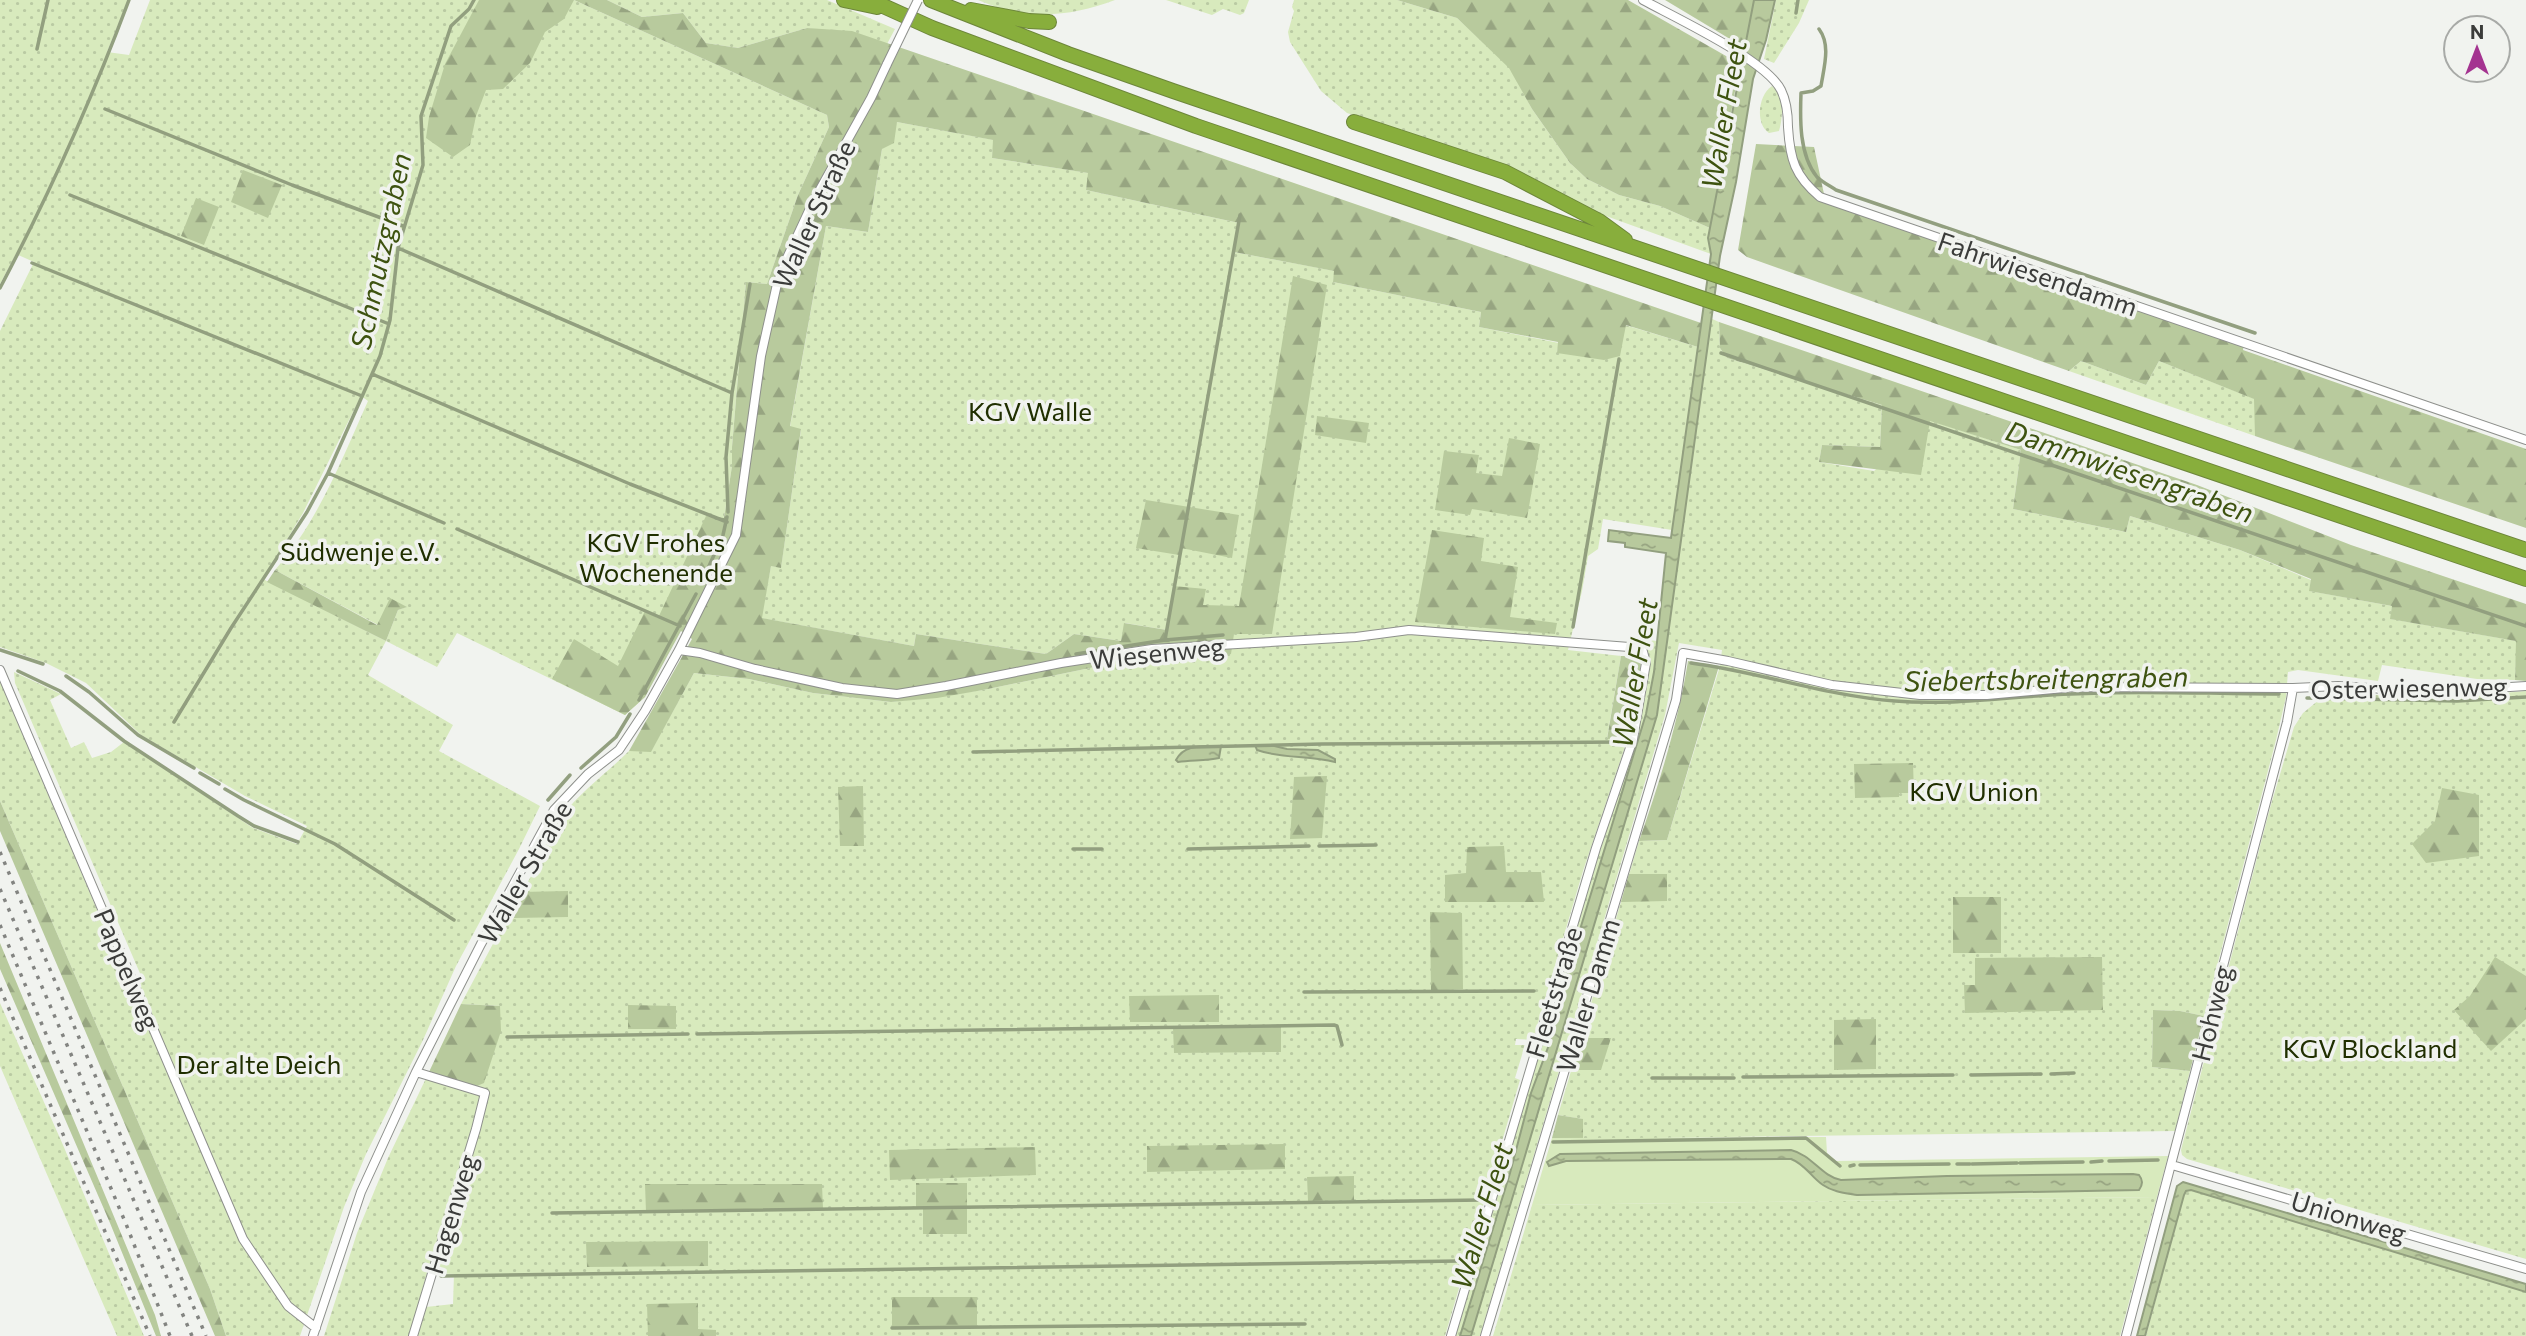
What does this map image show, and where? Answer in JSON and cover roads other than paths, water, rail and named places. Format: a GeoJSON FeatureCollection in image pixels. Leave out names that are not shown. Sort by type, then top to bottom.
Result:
{"type":"FeatureCollection","features":[{"type":"Feature","properties":{"kind":"highway"},"geometry":{"type":"LineString","coordinates":[[844,0],[891,10]]}},
{"type":"Feature","properties":{"kind":"highway"},"geometry":{"type":"LineString","coordinates":[[870,0],[944,33],[1196,126],[2526,579]]}},
{"type":"Feature","properties":{"kind":"highway"},"geometry":{"type":"LineString","coordinates":[[938,3],[1029,21],[1049,22]]}},
{"type":"Feature","properties":{"kind":"highway"},"geometry":{"type":"LineString","coordinates":[[938,3],[1173,91],[2526,550]]}},
{"type":"Feature","properties":{"kind":"highway"},"geometry":{"type":"LineString","coordinates":[[1354,122],[1505,172],[1599,221],[1638,249]]}},
{"type":"Feature","properties":{"kind":"street","name":"Waller Straße"},"geometry":{"type":"LineString","coordinates":[[314,1332],[361,1192],[416,1072],[550,817],[562,800],[619,750],[645,711],[679,650],[736,535],[761,356],[777,284],[813,202],[871,99],[918,0]]}},
{"type":"Feature","properties":{"kind":"street","name":"Fahrwiesendamm"},"geometry":{"type":"LineString","coordinates":[[1643,0],[1763,68],[1774,78],[1787,108],[1794,163],[1802,182],[1820,197],[2406,401],[2526,440]]}},
{"type":"Feature","properties":{"kind":"street","name":"Wiesenweg"},"geometry":{"type":"LineString","coordinates":[[679,650],[842,688],[897,694],[1152,649],[1356,637],[1409,630],[1642,648]]}},
{"type":"Feature","properties":{"kind":"street","name":"Fleetstraße"},"geometry":{"type":"LineString","coordinates":[[1451,1336],[1597,848],[1633,739],[1646,663],[1642,648]]}},
{"type":"Feature","properties":{"kind":"street","name":"Osterwiesenweg"},"geometry":{"type":"LineString","coordinates":[[1683,653],[1832,685],[1920,695],[1987,695],[2076,687],[2338,687],[2430,692],[2526,686]]}},
{"type":"Feature","properties":{"kind":"street","name":"Waller Damm"},"geometry":{"type":"LineString","coordinates":[[1485,1336],[1676,700],[1683,653]]}},
{"type":"Feature","properties":{"kind":"street","name":"Pappelweg"},"geometry":{"type":"LineString","coordinates":[[0,670],[243,1239],[288,1306],[314,1332]]}},
{"type":"Feature","properties":{"kind":"street","name":"Hohweg"},"geometry":{"type":"LineString","coordinates":[[2126,1336],[2287,722],[2292,688]]}},
{"type":"Feature","properties":{"kind":"street","name":"Hagenweg"},"geometry":{"type":"LineString","coordinates":[[413,1336],[485,1093],[416,1072]]}},
{"type":"Feature","properties":{"kind":"street","name":"Unionweg"},"geometry":{"type":"LineString","coordinates":[[2172,1165],[2526,1269]]}},
{"type":"Feature","properties":{"kind":"water"},"geometry":{"type":"Polygon","coordinates":[[[1754,0],[1775,0],[1753,79],[1736,182],[1720,256],[1657,715],[1471,1336],[1460,1336],[1646,714],[1654,672],[1666,553],[1625,547],[1625,543],[1608,541],[1609,530],[1671,538],[1711,254],[1708,238],[1754,0]]]}},
{"type":"Feature","properties":{"kind":"water"},"geometry":{"type":"Polygon","coordinates":[[[1255,745],[1318,750],[1335,759],[1335,762],[1266,753],[1257,750],[1255,745]]]}},
{"type":"Feature","properties":{"kind":"water"},"geometry":{"type":"Polygon","coordinates":[[[1221,746],[1219,758],[1176,760],[1189,748],[1221,746]]]}},
{"type":"Feature","properties":{"kind":"water"},"geometry":{"type":"Polygon","coordinates":[[[1791,1150],[1841,1180],[2133,1174],[2139,1175],[2142,1182],[2139,1190],[1857,1195],[1827,1187],[1791,1159],[1566,1161],[1549,1166],[1547,1162],[1560,1154],[1791,1150]]]}},
{"type":"Feature","properties":{"kind":"water"},"geometry":{"type":"Polygon","coordinates":[[[2183,1182],[2526,1284],[2526,1292],[2191,1190],[2184,1195],[2145,1336],[2137,1336],[2177,1186],[2183,1182]]]}},
{"type":"Feature","properties":{"kind":"waterway"},"geometry":{"type":"LineString","coordinates":[[37,49],[48,0]]}},
{"type":"Feature","properties":{"kind":"waterway"},"geometry":{"type":"LineString","coordinates":[[0,288],[69,146],[129,0]]}},
{"type":"Feature","properties":{"kind":"waterway","name":"Schmutzgraben"},"geometry":{"type":"LineString","coordinates":[[174,722],[231,628],[307,512],[328,473],[380,356],[390,320],[398,248],[423,165],[421,116],[451,26],[469,9],[474,0]]}},
{"type":"Feature","properties":{"kind":"waterway"},"geometry":{"type":"LineString","coordinates":[[1796,13],[1798,0]]}},
{"type":"Feature","properties":{"kind":"waterway"},"geometry":{"type":"LineString","coordinates":[[1819,29],[1826,49],[1821,86],[1801,93],[1801,125],[1804,148],[1811,168],[1824,182],[1836,190],[2255,333]]}},
{"type":"Feature","properties":{"kind":"waterway"},"geometry":{"type":"LineString","coordinates":[[105,109],[292,185],[403,226]]}},
{"type":"Feature","properties":{"kind":"waterway"},"geometry":{"type":"LineString","coordinates":[[70,195],[389,324]]}},
{"type":"Feature","properties":{"kind":"waterway"},"geometry":{"type":"LineString","coordinates":[[1165,640],[1240,215]]}},
{"type":"Feature","properties":{"kind":"waterway"},"geometry":{"type":"LineString","coordinates":[[398,248],[732,393]]}},
{"type":"Feature","properties":{"kind":"waterway"},"geometry":{"type":"LineString","coordinates":[[32,263],[362,396]]}},
{"type":"Feature","properties":{"kind":"waterway"},"geometry":{"type":"LineString","coordinates":[[728,512],[726,457],[732,393],[750,284]]}},
{"type":"Feature","properties":{"kind":"waterway","name":"Dammwiesengraben"},"geometry":{"type":"LineString","coordinates":[[1721,353],[2526,626]]}},
{"type":"Feature","properties":{"kind":"waterway"},"geometry":{"type":"LineString","coordinates":[[1573,627],[1619,359]]}},
{"type":"Feature","properties":{"kind":"waterway"},"geometry":{"type":"LineString","coordinates":[[372,374],[630,484],[727,522]]}},
{"type":"Feature","properties":{"kind":"waterway"},"geometry":{"type":"LineString","coordinates":[[328,473],[444,523]]}},
{"type":"Feature","properties":{"kind":"waterway"},"geometry":{"type":"LineString","coordinates":[[705,575],[723,535],[727,517]]}},
{"type":"Feature","properties":{"kind":"waterway"},"geometry":{"type":"LineString","coordinates":[[457,529],[680,626]]}},
{"type":"Feature","properties":{"kind":"waterway"},"geometry":{"type":"LineString","coordinates":[[639,700],[696,594]]}},
{"type":"Feature","properties":{"kind":"waterway"},"geometry":{"type":"LineString","coordinates":[[1076,654],[1165,640],[1223,635]]}},
{"type":"Feature","properties":{"kind":"waterway"},"geometry":{"type":"LineString","coordinates":[[0,650],[43,664]]}},
{"type":"Feature","properties":{"kind":"waterway","name":"Siebertsbreitengraben"},"geometry":{"type":"LineString","coordinates":[[1691,663],[1844,694],[1895,701],[1961,702],[2049,695],[2149,692],[2279,694]]}},
{"type":"Feature","properties":{"kind":"waterway"},"geometry":{"type":"LineString","coordinates":[[18,671],[60,691],[124,741],[254,826],[298,842]]}},
{"type":"Feature","properties":{"kind":"waterway"},"geometry":{"type":"LineString","coordinates":[[66,676],[89,692],[138,735],[194,768]]}},
{"type":"Feature","properties":{"kind":"waterway","name":"Siebertsbreitengraben"},"geometry":{"type":"LineString","coordinates":[[2307,698],[2457,701],[2526,697]]}},
{"type":"Feature","properties":{"kind":"waterway"},"geometry":{"type":"LineString","coordinates":[[581,768],[616,737],[630,714]]}},
{"type":"Feature","properties":{"kind":"waterway","name":"Waller Fleet"},"geometry":{"type":"LineString","coordinates":[[973,752],[1322,744],[1621,742]]}},
{"type":"Feature","properties":{"kind":"waterway"},"geometry":{"type":"LineString","coordinates":[[200,773],[219,784]]}},
{"type":"Feature","properties":{"kind":"waterway"},"geometry":{"type":"LineString","coordinates":[[548,800],[570,775]]}},
{"type":"Feature","properties":{"kind":"waterway"},"geometry":{"type":"LineString","coordinates":[[225,789],[335,844],[454,920]]}},
{"type":"Feature","properties":{"kind":"waterway"},"geometry":{"type":"LineString","coordinates":[[1319,846],[1376,845]]}},
{"type":"Feature","properties":{"kind":"waterway"},"geometry":{"type":"LineString","coordinates":[[1188,849],[1309,846]]}},
{"type":"Feature","properties":{"kind":"waterway"},"geometry":{"type":"LineString","coordinates":[[1073,849],[1102,849]]}},
{"type":"Feature","properties":{"kind":"waterway"},"geometry":{"type":"LineString","coordinates":[[1304,992],[1534,991]]}},
{"type":"Feature","properties":{"kind":"waterway"},"geometry":{"type":"LineString","coordinates":[[697,1034],[1334,1025],[1337,1026],[1342,1045]]}},
{"type":"Feature","properties":{"kind":"waterway"},"geometry":{"type":"LineString","coordinates":[[507,1037],[688,1034]]}},
{"type":"Feature","properties":{"kind":"waterway"},"geometry":{"type":"LineString","coordinates":[[2051,1074],[2074,1073]]}},
{"type":"Feature","properties":{"kind":"waterway"},"geometry":{"type":"LineString","coordinates":[[1971,1075],[2041,1074]]}},
{"type":"Feature","properties":{"kind":"waterway"},"geometry":{"type":"LineString","coordinates":[[1743,1077],[1953,1075]]}},
{"type":"Feature","properties":{"kind":"waterway"},"geometry":{"type":"LineString","coordinates":[[1652,1078],[1734,1078]]}},
{"type":"Feature","properties":{"kind":"waterway"},"geometry":{"type":"LineString","coordinates":[[1553,1142],[1806,1138],[1840,1166]]}},
{"type":"Feature","properties":{"kind":"waterway"},"geometry":{"type":"LineString","coordinates":[[2109,1161],[2158,1160]]}},
{"type":"Feature","properties":{"kind":"waterway"},"geometry":{"type":"LineString","coordinates":[[2091,1162],[2102,1161]]}},
{"type":"Feature","properties":{"kind":"waterway"},"geometry":{"type":"LineString","coordinates":[[2020,1163],[2083,1162]]}},
{"type":"Feature","properties":{"kind":"waterway"},"geometry":{"type":"LineString","coordinates":[[1972,1164],[2017,1163]]}},
{"type":"Feature","properties":{"kind":"waterway"},"geometry":{"type":"LineString","coordinates":[[1860,1165],[1949,1164]]}},
{"type":"Feature","properties":{"kind":"waterway"},"geometry":{"type":"LineString","coordinates":[[1957,1164],[1970,1164]]}},
{"type":"Feature","properties":{"kind":"waterway"},"geometry":{"type":"LineString","coordinates":[[1850,1166],[1854,1165]]}},
{"type":"Feature","properties":{"kind":"waterway","name":"Waller Fleet"},"geometry":{"type":"LineString","coordinates":[[552,1213],[1482,1200]]}},
{"type":"Feature","properties":{"kind":"waterway","name":"Waller Fleet"},"geometry":{"type":"LineString","coordinates":[[441,1276],[1459,1261]]}},
{"type":"Feature","properties":{"kind":"waterway"},"geometry":{"type":"LineString","coordinates":[[892,1328],[1305,1324]]}},
{"type":"Feature","properties":{"kind":"railway"},"geometry":{"type":"LineString","coordinates":[[0,852],[206,1336]]}},
{"type":"Feature","properties":{"kind":"railway"},"geometry":{"type":"LineString","coordinates":[[0,889],[192,1336]]}},
{"type":"Feature","properties":{"kind":"railway"},"geometry":{"type":"LineString","coordinates":[[0,925],[126,1224],[170,1336]]}},
{"type":"Feature","properties":{"kind":"railway"},"geometry":{"type":"LineString","coordinates":[[0,988],[150,1336]]}},
{"type":"Feature","properties":{"kind":"park label","name":"KGV Walle"},"geometry":{"type":"Point","coordinates":[1030,410]}},
{"type":"Feature","properties":{"kind":"park label","name":"Südwenje e.V."},"geometry":{"type":"Point","coordinates":[360,550]}},
{"type":"Feature","properties":{"kind":"park label","name":"KGV Frohes Wochenende"},"geometry":{"type":"Point","coordinates":[656,556]}},
{"type":"Feature","properties":{"kind":"park label","name":"KGV Union"},"geometry":{"type":"Point","coordinates":[1974,790]}},
{"type":"Feature","properties":{"kind":"park label","name":"KGV Blockland"},"geometry":{"type":"Point","coordinates":[2370,1047]}},
{"type":"Feature","properties":{"kind":"park label","name":"Der alte Deich"},"geometry":{"type":"Point","coordinates":[259,1063]}}]}
